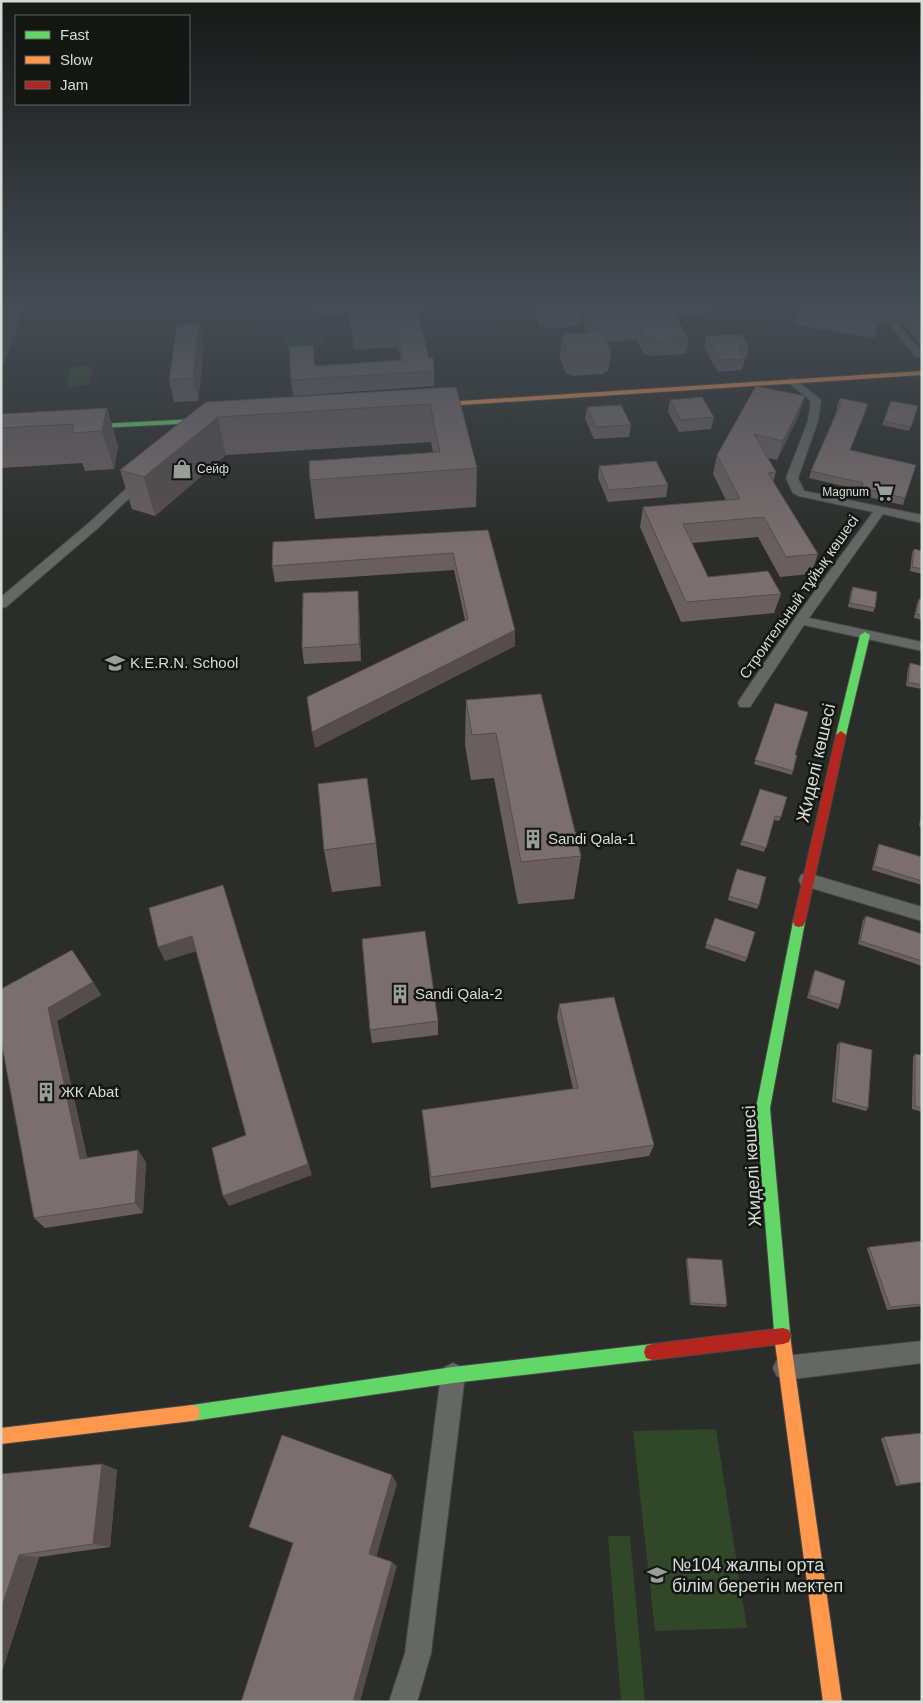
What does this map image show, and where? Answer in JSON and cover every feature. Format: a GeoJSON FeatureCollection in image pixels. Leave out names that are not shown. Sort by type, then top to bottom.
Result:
{"type":"FeatureCollection","features":[{"type":"Feature","properties":{"kind":"street"},"geometry":{"type":"LineString","coordinates":[[417,406],[711,386]]}},
{"type":"Feature","properties":{"kind":"street"},"geometry":{"type":"LineString","coordinates":[[800,386],[816,400],[812,421],[792,478],[799,493],[922,519]]}},
{"type":"Feature","properties":{"kind":"street"},"geometry":{"type":"LineString","coordinates":[[68,428],[183,426],[227,419]]}},
{"type":"Feature","properties":{"kind":"street"},"geometry":{"type":"LineString","coordinates":[[1,604],[94,525],[154,468]]}},
{"type":"Feature","properties":{"kind":"street","name":"Строительный тұйық көшесі"},"geometry":{"type":"LineString","coordinates":[[746,703],[801,620],[880,510]]}},
{"type":"Feature","properties":{"kind":"street"},"geometry":{"type":"LineString","coordinates":[[801,620],[922,647]]}},
{"type":"Feature","properties":{"kind":"street","name":"Жиделі көшесі"},"geometry":{"type":"LineString","coordinates":[[833,1702],[785,1368],[763,1108],[807,880],[865,635]]}},
{"type":"Feature","properties":{"kind":"street"},"geometry":{"type":"LineString","coordinates":[[807,880],[922,914]]}},
{"type":"Feature","properties":{"kind":"street"},"geometry":{"type":"LineString","coordinates":[[1,1436],[250,1406],[453,1375],[782,1336]]}},
{"type":"Feature","properties":{"kind":"street"},"geometry":{"type":"LineString","coordinates":[[785,1368],[922,1352]]}},
{"type":"Feature","properties":{"kind":"street"},"geometry":{"type":"LineString","coordinates":[[403,1702],[418,1652],[453,1375]]}},
{"type":"Feature","properties":{"kind":"green space"},"geometry":{"type":"Polygon","coordinates":[[[716,1429],[747,1628],[655,1631],[633,1431],[716,1429]]]}},
{"type":"Feature","properties":{"kind":"green space"},"geometry":{"type":"Polygon","coordinates":[[[608,1536],[630,1536],[645,1702],[621,1702],[608,1536]]]}},
{"type":"Feature","properties":{"kind":"building"},"geometry":{"type":"Polygon","coordinates":[[[756,386],[805,396],[783,441],[754,434],[776,472],[768,473],[818,554],[786,557],[764,517],[683,524],[708,577],[768,571],[781,594],[686,602],[643,507],[740,499],[717,455],[756,386]]]}},
{"type":"Feature","properties":{"kind":"building"},"geometry":{"type":"Polygon","coordinates":[[[456,387],[477,468],[310,480],[309,461],[440,452],[430,404],[218,417],[144,477],[120,470],[206,402],[456,387]]]}},
{"type":"Feature","properties":{"kind":"building"},"geometry":{"type":"Polygon","coordinates":[[[702,397],[714,417],[681,420],[670,400],[702,397]]]}},
{"type":"Feature","properties":{"kind":"building"},"geometry":{"type":"Polygon","coordinates":[[[840,398],[868,404],[850,450],[916,465],[905,498],[861,488],[863,483],[811,471],[840,405],[840,398]]]}},
{"type":"Feature","properties":{"kind":"building"},"geometry":{"type":"Polygon","coordinates":[[[891,401],[918,406],[911,427],[884,421],[891,401]]]}},
{"type":"Feature","properties":{"kind":"building"},"geometry":{"type":"Polygon","coordinates":[[[621,405],[631,425],[596,427],[587,407],[621,405]]]}},
{"type":"Feature","properties":{"kind":"building"},"geometry":{"type":"Polygon","coordinates":[[[107,408],[102,431],[72,433],[74,424],[1,428],[1,414],[107,408]]]}},
{"type":"Feature","properties":{"kind":"building"},"geometry":{"type":"Polygon","coordinates":[[[656,461],[668,485],[609,490],[599,466],[656,461]]]}},
{"type":"Feature","properties":{"kind":"building"},"geometry":{"type":"Polygon","coordinates":[[[488,530],[515,630],[312,732],[307,697],[468,619],[453,553],[272,566],[273,542],[488,530]]]}},
{"type":"Feature","properties":{"kind":"building"},"geometry":{"type":"Polygon","coordinates":[[[914,549],[922,551],[922,569],[912,567],[914,549]]]}},
{"type":"Feature","properties":{"kind":"building"},"geometry":{"type":"Polygon","coordinates":[[[853,587],[877,592],[875,608],[850,603],[853,587]]]}},
{"type":"Feature","properties":{"kind":"building"},"geometry":{"type":"Polygon","coordinates":[[[358,591],[359,644],[302,648],[303,593],[358,591]]]}},
{"type":"Feature","properties":{"kind":"building"},"geometry":{"type":"Polygon","coordinates":[[[919,599],[922,599],[922,615],[916,614],[919,599]]]}},
{"type":"Feature","properties":{"kind":"building"},"geometry":{"type":"Polygon","coordinates":[[[910,663],[922,666],[922,685],[908,682],[910,663]]]}},
{"type":"Feature","properties":{"kind":"building"},"geometry":{"type":"Polygon","coordinates":[[[541,694],[581,856],[521,862],[496,733],[472,735],[466,700],[541,694]]]}},
{"type":"Feature","properties":{"kind":"building"},"geometry":{"type":"Polygon","coordinates":[[[775,703],[808,712],[795,755],[797,755],[793,771],[755,760],[775,703]]]}},
{"type":"Feature","properties":{"kind":"building"},"geometry":{"type":"Polygon","coordinates":[[[367,778],[376,843],[324,850],[318,784],[367,778]]]}},
{"type":"Feature","properties":{"kind":"building"},"geometry":{"type":"Polygon","coordinates":[[[760,789],[787,797],[781,817],[775,816],[766,848],[742,841],[760,789]]]}},
{"type":"Feature","properties":{"kind":"building"},"geometry":{"type":"Polygon","coordinates":[[[879,844],[922,857],[922,881],[874,866],[879,844]]]}},
{"type":"Feature","properties":{"kind":"building"},"geometry":{"type":"Polygon","coordinates":[[[737,869],[766,877],[759,905],[729,896],[737,869]]]}},
{"type":"Feature","properties":{"kind":"building"},"geometry":{"type":"Polygon","coordinates":[[[223,885],[308,1164],[223,1196],[212,1148],[246,1135],[192,936],[158,947],[149,908],[223,885]]]}},
{"type":"Feature","properties":{"kind":"building"},"geometry":{"type":"Polygon","coordinates":[[[866,916],[922,934],[922,961],[860,941],[866,916]]]}},
{"type":"Feature","properties":{"kind":"building"},"geometry":{"type":"Polygon","coordinates":[[[715,918],[755,932],[747,958],[706,944],[715,918]]]}},
{"type":"Feature","properties":{"kind":"building","name":"Sandi Qala-2"},"geometry":{"type":"Polygon","coordinates":[[[425,931],[438,1021],[370,1030],[362,939],[425,931]]]}},
{"type":"Feature","properties":{"kind":"building","name":"ЖК Abat"},"geometry":{"type":"Polygon","coordinates":[[[72,950],[93,982],[48,1008],[80,1159],[138,1150],[135,1203],[34,1218],[1,1040],[1,989],[72,950]]]}},
{"type":"Feature","properties":{"kind":"building"},"geometry":{"type":"Polygon","coordinates":[[[815,970],[845,981],[840,1005],[809,995],[815,970]]]}},
{"type":"Feature","properties":{"kind":"building"},"geometry":{"type":"Polygon","coordinates":[[[614,997],[654,1145],[431,1177],[422,1110],[578,1088],[559,1004],[614,997]]]}},
{"type":"Feature","properties":{"kind":"building"},"geometry":{"type":"Polygon","coordinates":[[[840,1042],[872,1050],[868,1108],[835,1099],[840,1042]]]}},
{"type":"Feature","properties":{"kind":"building"},"geometry":{"type":"Polygon","coordinates":[[[915,1054],[922,1055],[922,1108],[915,1106],[915,1054]]]}},
{"type":"Feature","properties":{"kind":"building"},"geometry":{"type":"Polygon","coordinates":[[[922,1241],[922,1304],[890,1307],[869,1247],[922,1241]]]}},
{"type":"Feature","properties":{"kind":"building"},"geometry":{"type":"Polygon","coordinates":[[[687,1258],[722,1260],[727,1305],[691,1303],[687,1258]]]}},
{"type":"Feature","properties":{"kind":"building"},"geometry":{"type":"Polygon","coordinates":[[[922,1433],[922,1482],[900,1485],[884,1437],[922,1433]]]}},
{"type":"Feature","properties":{"kind":"building"},"geometry":{"type":"Polygon","coordinates":[[[282,1435],[392,1475],[369,1554],[392,1562],[353,1702],[241,1702],[293,1543],[249,1527],[282,1435]]]}},
{"type":"Feature","properties":{"kind":"building"},"geometry":{"type":"Polygon","coordinates":[[[102,1464],[93,1544],[19,1555],[1,1609],[1,1474],[102,1464]]]}},
{"type":"Feature","properties":{"kind":"traffic: fast"},"geometry":{"type":"LineString","coordinates":[[80,427],[214,420]]}},
{"type":"Feature","properties":{"kind":"traffic: fast"},"geometry":{"type":"LineString","coordinates":[[841,735],[865,635]]}},
{"type":"Feature","properties":{"kind":"traffic: fast"},"geometry":{"type":"LineString","coordinates":[[783,1343],[763,1108],[799,922]]}},
{"type":"Feature","properties":{"kind":"traffic: fast"},"geometry":{"type":"LineString","coordinates":[[192,1413],[453,1375],[652,1352]]}},
{"type":"Feature","properties":{"kind":"traffic: slow"},"geometry":{"type":"LineString","coordinates":[[430,405],[715,386]]}},
{"type":"Feature","properties":{"kind":"traffic: slow"},"geometry":{"type":"LineString","coordinates":[[783,1343],[833,1702]]}},
{"type":"Feature","properties":{"kind":"traffic: slow"},"geometry":{"type":"LineString","coordinates":[[1,1436],[192,1413]]}},
{"type":"Feature","properties":{"kind":"traffic: jam"},"geometry":{"type":"LineString","coordinates":[[799,922],[841,735]]}},
{"type":"Feature","properties":{"kind":"traffic: jam"},"geometry":{"type":"LineString","coordinates":[[652,1352],[783,1336]]}},
{"type":"Feature","properties":{"kind":"place","name":"Сейф"},"geometry":{"type":"Point","coordinates":[182,469]}},
{"type":"Feature","properties":{"kind":"place","name":"Magnum"},"geometry":{"type":"Point","coordinates":[884,492]}},
{"type":"Feature","properties":{"kind":"place","name":"K.E.R.N. School"},"geometry":{"type":"Point","coordinates":[115,663]}},
{"type":"Feature","properties":{"kind":"place","name":"Sandi Qala-1"},"geometry":{"type":"Point","coordinates":[533,839]}},
{"type":"Feature","properties":{"kind":"place","name":"Sandi Qala-2"},"geometry":{"type":"Point","coordinates":[400,994]}},
{"type":"Feature","properties":{"kind":"place","name":"ЖК Abat"},"geometry":{"type":"Point","coordinates":[46,1092]}},
{"type":"Feature","properties":{"kind":"place","name":"№104 жалпы орта білім беретін мектеп"},"geometry":{"type":"Point","coordinates":[657,1575]}}]}
